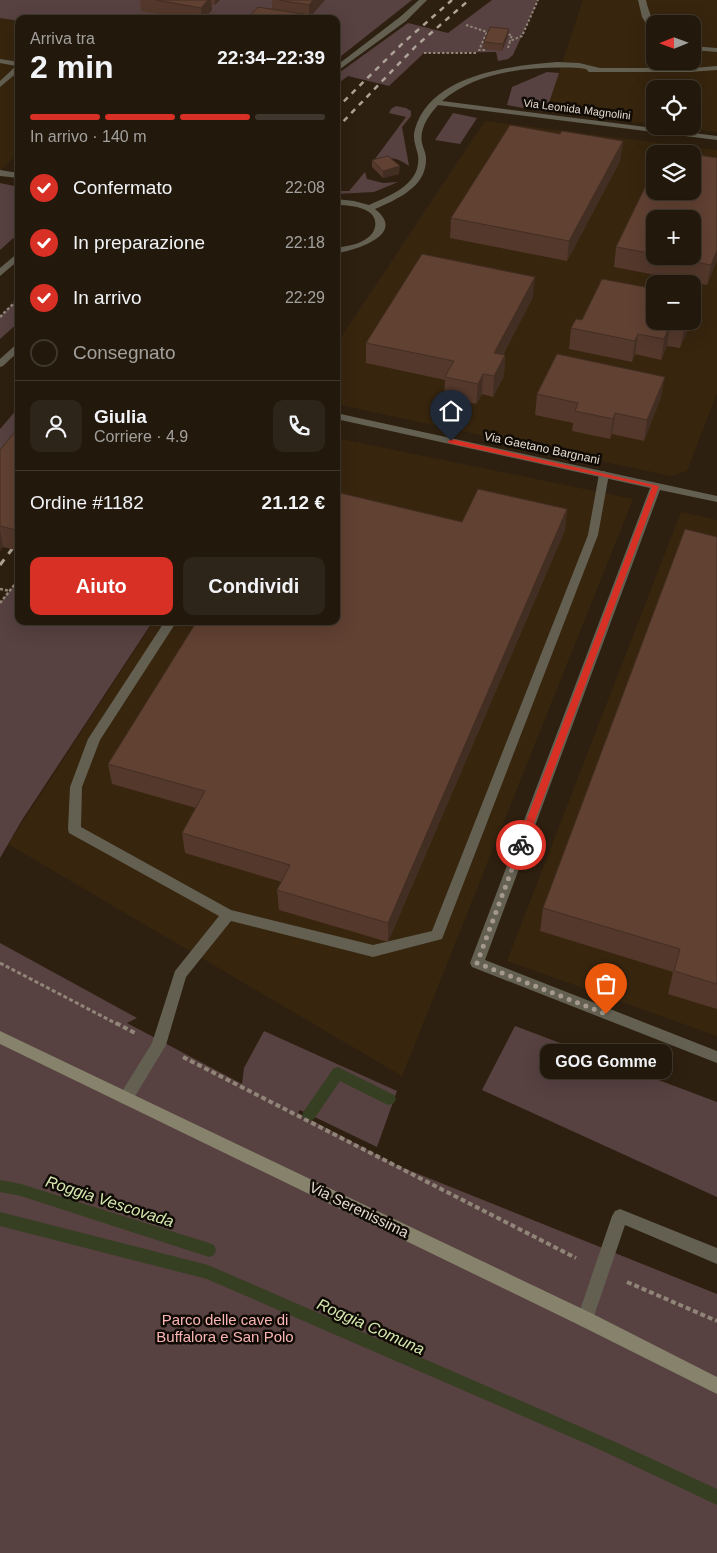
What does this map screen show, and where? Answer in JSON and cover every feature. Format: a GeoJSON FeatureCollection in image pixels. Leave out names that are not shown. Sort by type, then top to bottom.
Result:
{"type":"FeatureCollection","features":[{"type":"Feature","properties":{"kind":"main road","name":"Via Serenissima"},"geometry":{"type":"LineString","coordinates":[[0,1037],[585,1319],[717,1386]]}},
{"type":"Feature","properties":{"kind":"street"},"geometry":{"type":"LineString","coordinates":[[340,67],[403,19],[423,0]]}},
{"type":"Feature","properties":{"kind":"street"},"geometry":{"type":"LineString","coordinates":[[642,0],[646,17]]}},
{"type":"Feature","properties":{"kind":"street"},"geometry":{"type":"LineString","coordinates":[[701,49],[717,50]]}},
{"type":"Feature","properties":{"kind":"street"},"geometry":{"type":"LineString","coordinates":[[0,61],[15,64]]}},
{"type":"Feature","properties":{"kind":"street"},"geometry":{"type":"LineString","coordinates":[[368,209],[401,193],[411,186],[418,176],[422,165],[422,156],[417,135],[427,112],[434,102],[450,90],[490,75],[541,65],[561,66],[582,71],[597,69],[646,70]]}},
{"type":"Feature","properties":{"kind":"street"},"geometry":{"type":"LineString","coordinates":[[701,69],[717,68]]}},
{"type":"Feature","properties":{"kind":"street"},"geometry":{"type":"LineString","coordinates":[[0,86],[15,69]]}},
{"type":"Feature","properties":{"kind":"street","name":"Via Leonida Magnolini"},"geometry":{"type":"LineString","coordinates":[[434,102],[717,138]]}},
{"type":"Feature","properties":{"kind":"street"},"geometry":{"type":"LineString","coordinates":[[0,173],[15,175]]}},
{"type":"Feature","properties":{"kind":"street"},"geometry":{"type":"LineString","coordinates":[[340,202],[356,204],[368,209],[377,215],[382,223],[380,232],[374,239],[364,245],[340,250]]}},
{"type":"Feature","properties":{"kind":"street"},"geometry":{"type":"LineString","coordinates":[[0,273],[15,259]]}},
{"type":"Feature","properties":{"kind":"street"},"geometry":{"type":"LineString","coordinates":[[0,364],[15,349]]}},
{"type":"Feature","properties":{"kind":"street","name":"Via Gaetano Bargnani"},"geometry":{"type":"LineString","coordinates":[[340,417],[715,499],[717,486]]}},
{"type":"Feature","properties":{"kind":"street"},"geometry":{"type":"LineString","coordinates":[[168,625],[94,739],[76,787],[74,829],[228,915],[373,951],[436,934],[593,535],[604,474]]}},
{"type":"Feature","properties":{"kind":"street"},"geometry":{"type":"LineString","coordinates":[[656,486],[477,963],[717,1056]]}},
{"type":"Feature","properties":{"kind":"street"},"geometry":{"type":"LineString","coordinates":[[126,1098],[159,1045],[180,976],[228,915]]}},
{"type":"Feature","properties":{"kind":"street"},"geometry":{"type":"LineString","coordinates":[[585,1319],[620,1216],[717,1256]]}},
{"type":"Feature","properties":{"kind":"path"},"geometry":{"type":"LineString","coordinates":[[510,41],[522,36],[538,0]]}},
{"type":"Feature","properties":{"kind":"path"},"geometry":{"type":"LineString","coordinates":[[466,25],[496,33]]}},
{"type":"Feature","properties":{"kind":"path"},"geometry":{"type":"LineString","coordinates":[[424,53],[488,52],[479,50],[487,32]]}},
{"type":"Feature","properties":{"kind":"path"},"geometry":{"type":"LineString","coordinates":[[504,34],[512,35],[506,53]]}},
{"type":"Feature","properties":{"kind":"path"},"geometry":{"type":"LineString","coordinates":[[0,317],[15,302]]}},
{"type":"Feature","properties":{"kind":"path"},"geometry":{"type":"LineString","coordinates":[[0,603],[15,585]]}},
{"type":"Feature","properties":{"kind":"path"},"geometry":{"type":"LineString","coordinates":[[0,589],[10,591]]}},
{"type":"Feature","properties":{"kind":"path"},"geometry":{"type":"LineString","coordinates":[[0,963],[601,1271],[717,1321]]}},
{"type":"Feature","properties":{"kind":"shaded area"},"geometry":{"type":"Polygon","coordinates":[[[583,0],[717,0],[717,132],[701,130],[701,80],[646,80],[646,124],[546,112],[583,0]]]}},
{"type":"Feature","properties":{"kind":"shaded area"},"geometry":{"type":"Polygon","coordinates":[[[0,14],[15,18],[15,156],[0,171],[0,14]]]}},
{"type":"Feature","properties":{"kind":"shaded area"},"geometry":{"type":"Polygon","coordinates":[[[485,121],[677,145],[646,145],[646,200],[701,200],[701,148],[717,150],[717,393],[687,471],[671,476],[340,405],[340,339],[485,121]]]}},
{"type":"Feature","properties":{"kind":"shaded area"},"geometry":{"type":"Polygon","coordinates":[[[340,439],[633,499],[402,1076],[8,844],[151,625],[340,625],[340,439]]]}},
{"type":"Feature","properties":{"kind":"shaded area"},"geometry":{"type":"Polygon","coordinates":[[[681,512],[717,520],[717,1036],[507,961],[681,512]]]}},
{"type":"Feature","properties":{"kind":"green space"},"geometry":{"type":"Polygon","coordinates":[[[0,0],[412,0],[340,57],[340,15],[15,15],[15,20],[0,18],[0,0]]]}},
{"type":"Feature","properties":{"kind":"green space"},"geometry":{"type":"Polygon","coordinates":[[[492,0],[538,0],[513,55],[508,59],[498,61],[496,52],[424,53],[389,86],[348,76],[340,82],[340,72],[408,23],[448,33],[492,0]]]}},
{"type":"Feature","properties":{"kind":"green space"},"geometry":{"type":"Polygon","coordinates":[[[547,72],[559,73],[546,112],[507,105],[512,87],[547,72]]]}},
{"type":"Feature","properties":{"kind":"green space"},"geometry":{"type":"Polygon","coordinates":[[[396,106],[411,111],[411,116],[402,127],[409,166],[391,158],[377,160],[372,163],[406,117],[389,113],[396,106]]]}},
{"type":"Feature","properties":{"kind":"green space"},"geometry":{"type":"Polygon","coordinates":[[[453,113],[477,118],[460,144],[435,140],[453,113]]]}},
{"type":"Feature","properties":{"kind":"green space"},"geometry":{"type":"Polygon","coordinates":[[[365,172],[367,179],[383,183],[398,182],[374,192],[340,194],[340,191],[349,191],[365,172]]]}},
{"type":"Feature","properties":{"kind":"green space"},"geometry":{"type":"Polygon","coordinates":[[[0,183],[15,186],[15,237],[0,250],[0,183]]]}},
{"type":"Feature","properties":{"kind":"green space"},"geometry":{"type":"Polygon","coordinates":[[[15,302],[15,326],[0,339],[0,317],[15,302]]]}},
{"type":"Feature","properties":{"kind":"green space"},"geometry":{"type":"Polygon","coordinates":[[[15,412],[15,436],[0,453],[0,429],[15,412]]]}},
{"type":"Feature","properties":{"kind":"green space"},"geometry":{"type":"Polygon","coordinates":[[[15,584],[15,625],[150,625],[22,820],[0,858],[0,603],[15,584]]]}},
{"type":"Feature","properties":{"kind":"green space","name":"Parco delle cave di Buffalora e San Polo"},"geometry":{"type":"Polygon","coordinates":[[[0,943],[137,1018],[127,1023],[242,1084],[244,1068],[264,1031],[397,1091],[377,1147],[300,1110],[298,1113],[396,1165],[717,1294],[717,1553],[0,1553],[0,943]]]}},
{"type":"Feature","properties":{"kind":"green space"},"geometry":{"type":"Polygon","coordinates":[[[515,1026],[717,1102],[717,1197],[482,1090],[515,1026]]]}},
{"type":"Feature","properties":{"kind":"building"},"geometry":{"type":"Polygon","coordinates":[[[156,0],[208,0],[201,8],[156,0]]]}},
{"type":"Feature","properties":{"kind":"building"},"geometry":{"type":"Polygon","coordinates":[[[279,0],[313,0],[309,5],[279,0]]]}},
{"type":"Feature","properties":{"kind":"building"},"geometry":{"type":"Polygon","coordinates":[[[258,7],[309,15],[251,15],[258,7]]]}},
{"type":"Feature","properties":{"kind":"building"},"geometry":{"type":"Polygon","coordinates":[[[490,27],[509,29],[503,44],[484,42],[490,27]]]}},
{"type":"Feature","properties":{"kind":"building"},"geometry":{"type":"Polygon","coordinates":[[[510,125],[560,134],[562,131],[623,141],[569,241],[451,218],[510,125]]]}},
{"type":"Feature","properties":{"kind":"building"},"geometry":{"type":"Polygon","coordinates":[[[701,155],[717,158],[717,250],[711,265],[701,263],[701,210],[646,210],[646,252],[616,247],[646,185],[646,200],[701,200],[701,155]]]}},
{"type":"Feature","properties":{"kind":"building"},"geometry":{"type":"Polygon","coordinates":[[[388,156],[400,166],[383,171],[372,160],[388,156]]]}},
{"type":"Feature","properties":{"kind":"building"},"geometry":{"type":"Polygon","coordinates":[[[422,254],[535,277],[494,353],[505,355],[494,376],[483,374],[478,384],[445,377],[454,361],[366,343],[422,254]]]}},
{"type":"Feature","properties":{"kind":"building"},"geometry":{"type":"Polygon","coordinates":[[[602,279],[646,287],[646,330],[668,330],[664,339],[638,334],[635,341],[571,328],[576,319],[582,320],[602,279]]]}},
{"type":"Feature","properties":{"kind":"building"},"geometry":{"type":"Polygon","coordinates":[[[557,354],[665,377],[647,420],[615,413],[613,419],[575,411],[578,403],[537,394],[557,354]]]}},
{"type":"Feature","properties":{"kind":"building"},"geometry":{"type":"Polygon","coordinates":[[[15,432],[15,530],[0,526],[0,450],[15,432]]]}},
{"type":"Feature","properties":{"kind":"building"},"geometry":{"type":"Polygon","coordinates":[[[478,489],[567,509],[388,923],[277,890],[290,865],[182,833],[205,791],[108,764],[195,625],[340,625],[340,493],[462,522],[478,489]]]}},
{"type":"Feature","properties":{"kind":"building"},"geometry":{"type":"Polygon","coordinates":[[[685,529],[717,537],[717,984],[674,971],[680,949],[543,908],[685,529]]]}},
{"type":"Feature","properties":{"kind":"waterway","name":"Roggia Vescovada"},"geometry":{"type":"LineString","coordinates":[[309,1115],[338,1073],[389,1099]]}},
{"type":"Feature","properties":{"kind":"waterway","name":"Roggia Vescovada"},"geometry":{"type":"LineString","coordinates":[[0,1186],[21,1190],[209,1250]]}},
{"type":"Feature","properties":{"kind":"waterway","name":"Roggia Comuna"},"geometry":{"type":"LineString","coordinates":[[0,1219],[208,1272],[608,1446],[717,1497]]}},
{"type":"Feature","properties":{"kind":"railway"},"geometry":{"type":"LineString","coordinates":[[340,105],[403,43],[452,0]]}},
{"type":"Feature","properties":{"kind":"railway"},"geometry":{"type":"LineString","coordinates":[[340,125],[416,46],[469,0]]}},
{"type":"Feature","properties":{"kind":"railway"},"geometry":{"type":"LineString","coordinates":[[0,565],[15,545]]}},
{"type":"Feature","properties":{"kind":"way so far"},"geometry":{"type":"LineString","coordinates":[[521,845],[477,963],[606,1014]]}},
{"type":"Feature","properties":{"kind":"place","name":"GOG Gomme"},"geometry":{"type":"Point","coordinates":[606,1014]}},
{"type":"Feature","properties":{"kind":"route"},"geometry":{"type":"LineString","coordinates":[[451,441],[656,486],[521,845]]}}]}
